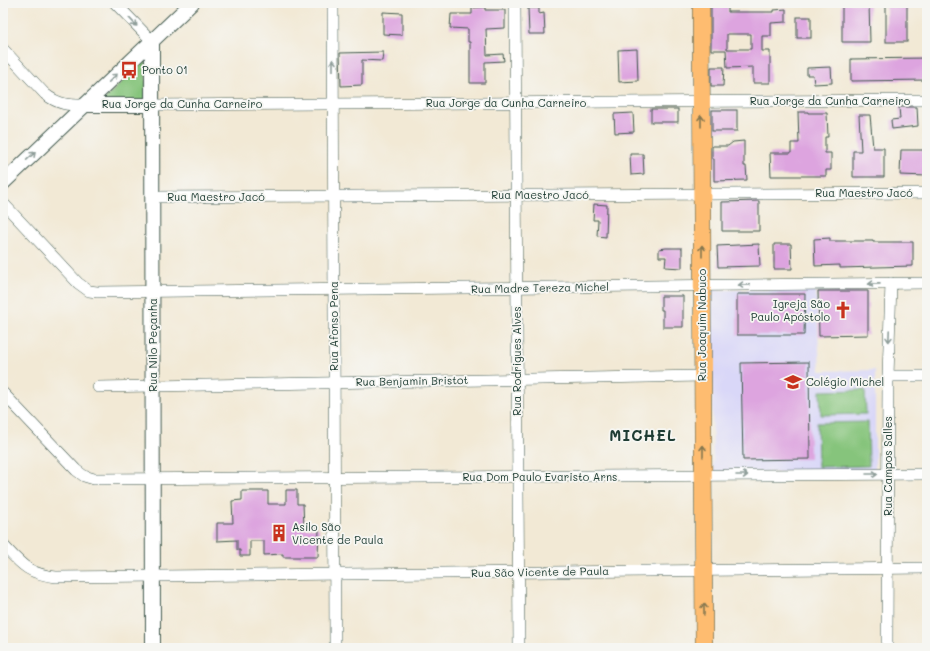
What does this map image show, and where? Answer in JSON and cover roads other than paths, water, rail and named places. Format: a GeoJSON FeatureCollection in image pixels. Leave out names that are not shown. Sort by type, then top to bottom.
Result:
{"type":"FeatureCollection","features":[{"type":"Feature","properties":{"kind":"main road","name":"Rua Joaquim Nabuco"},"geometry":{"type":"LineString","coordinates":[[701,3],[704,648]]}},
{"type":"Feature","properties":{"kind":"street"},"geometry":{"type":"LineString","coordinates":[[115,3],[152,42]]}},
{"type":"Feature","properties":{"kind":"street"},"geometry":{"type":"LineString","coordinates":[[3,183],[192,3]]}},
{"type":"Feature","properties":{"kind":"street","name":"Rua Afonso Pena"},"geometry":{"type":"LineString","coordinates":[[333,3],[335,648]]}},
{"type":"Feature","properties":{"kind":"street","name":"Rua Rodrigues Alves"},"geometry":{"type":"LineString","coordinates":[[515,3],[519,648]]}},
{"type":"Feature","properties":{"kind":"street","name":"Rua Nilo Peçanha"},"geometry":{"type":"LineString","coordinates":[[152,42],[153,648]]}},
{"type":"Feature","properties":{"kind":"street"},"geometry":{"type":"LineString","coordinates":[[3,49],[45,94],[53,100],[60,104],[85,105]]}},
{"type":"Feature","properties":{"kind":"street","name":"Rua Jorge da Cunha Carneiro"},"geometry":{"type":"LineString","coordinates":[[85,105],[927,100]]}},
{"type":"Feature","properties":{"kind":"street","name":"Rua Maestro Jacó"},"geometry":{"type":"LineString","coordinates":[[153,197],[927,193]]}},
{"type":"Feature","properties":{"kind":"street","name":"Rua Madre Tereza Michel"},"geometry":{"type":"LineString","coordinates":[[3,203],[68,274],[83,288],[97,292],[153,293],[927,283]]}},
{"type":"Feature","properties":{"kind":"street","name":"Rua Campos Salles"},"geometry":{"type":"LineString","coordinates":[[887,648],[888,376],[891,283]]}},
{"type":"Feature","properties":{"kind":"street","name":"Rua Benjamin Bristot"},"geometry":{"type":"LineString","coordinates":[[98,387],[702,376]]}},
{"type":"Feature","properties":{"kind":"street"},"geometry":{"type":"LineString","coordinates":[[888,376],[927,376]]}},
{"type":"Feature","properties":{"kind":"street","name":"Rua Dom Paulo Evaristo Arns"},"geometry":{"type":"LineString","coordinates":[[3,393],[76,470],[84,476],[105,479],[927,474]]}},
{"type":"Feature","properties":{"kind":"street","name":"Rua São Vicente de Paula"},"geometry":{"type":"LineString","coordinates":[[3,545],[26,568],[34,573],[45,576],[927,568]]}},
{"type":"Feature","properties":{"kind":"place","name":"Ponto 01"},"geometry":{"type":"Point","coordinates":[129,70]}},
{"type":"Feature","properties":{"kind":"place","name":"Igreja São Paulo Apóstolo"},"geometry":{"type":"Point","coordinates":[843,310]}},
{"type":"Feature","properties":{"kind":"place","name":"Colégio Michel"},"geometry":{"type":"Point","coordinates":[793,382]}},
{"type":"Feature","properties":{"kind":"place","name":"Asilo São Vicente de Paula"},"geometry":{"type":"Point","coordinates":[279,533]}},
{"type":"Feature","properties":{"kind":"district","name":"MICHEL"},"geometry":{"type":"Point","coordinates":[643,436]}}]}
